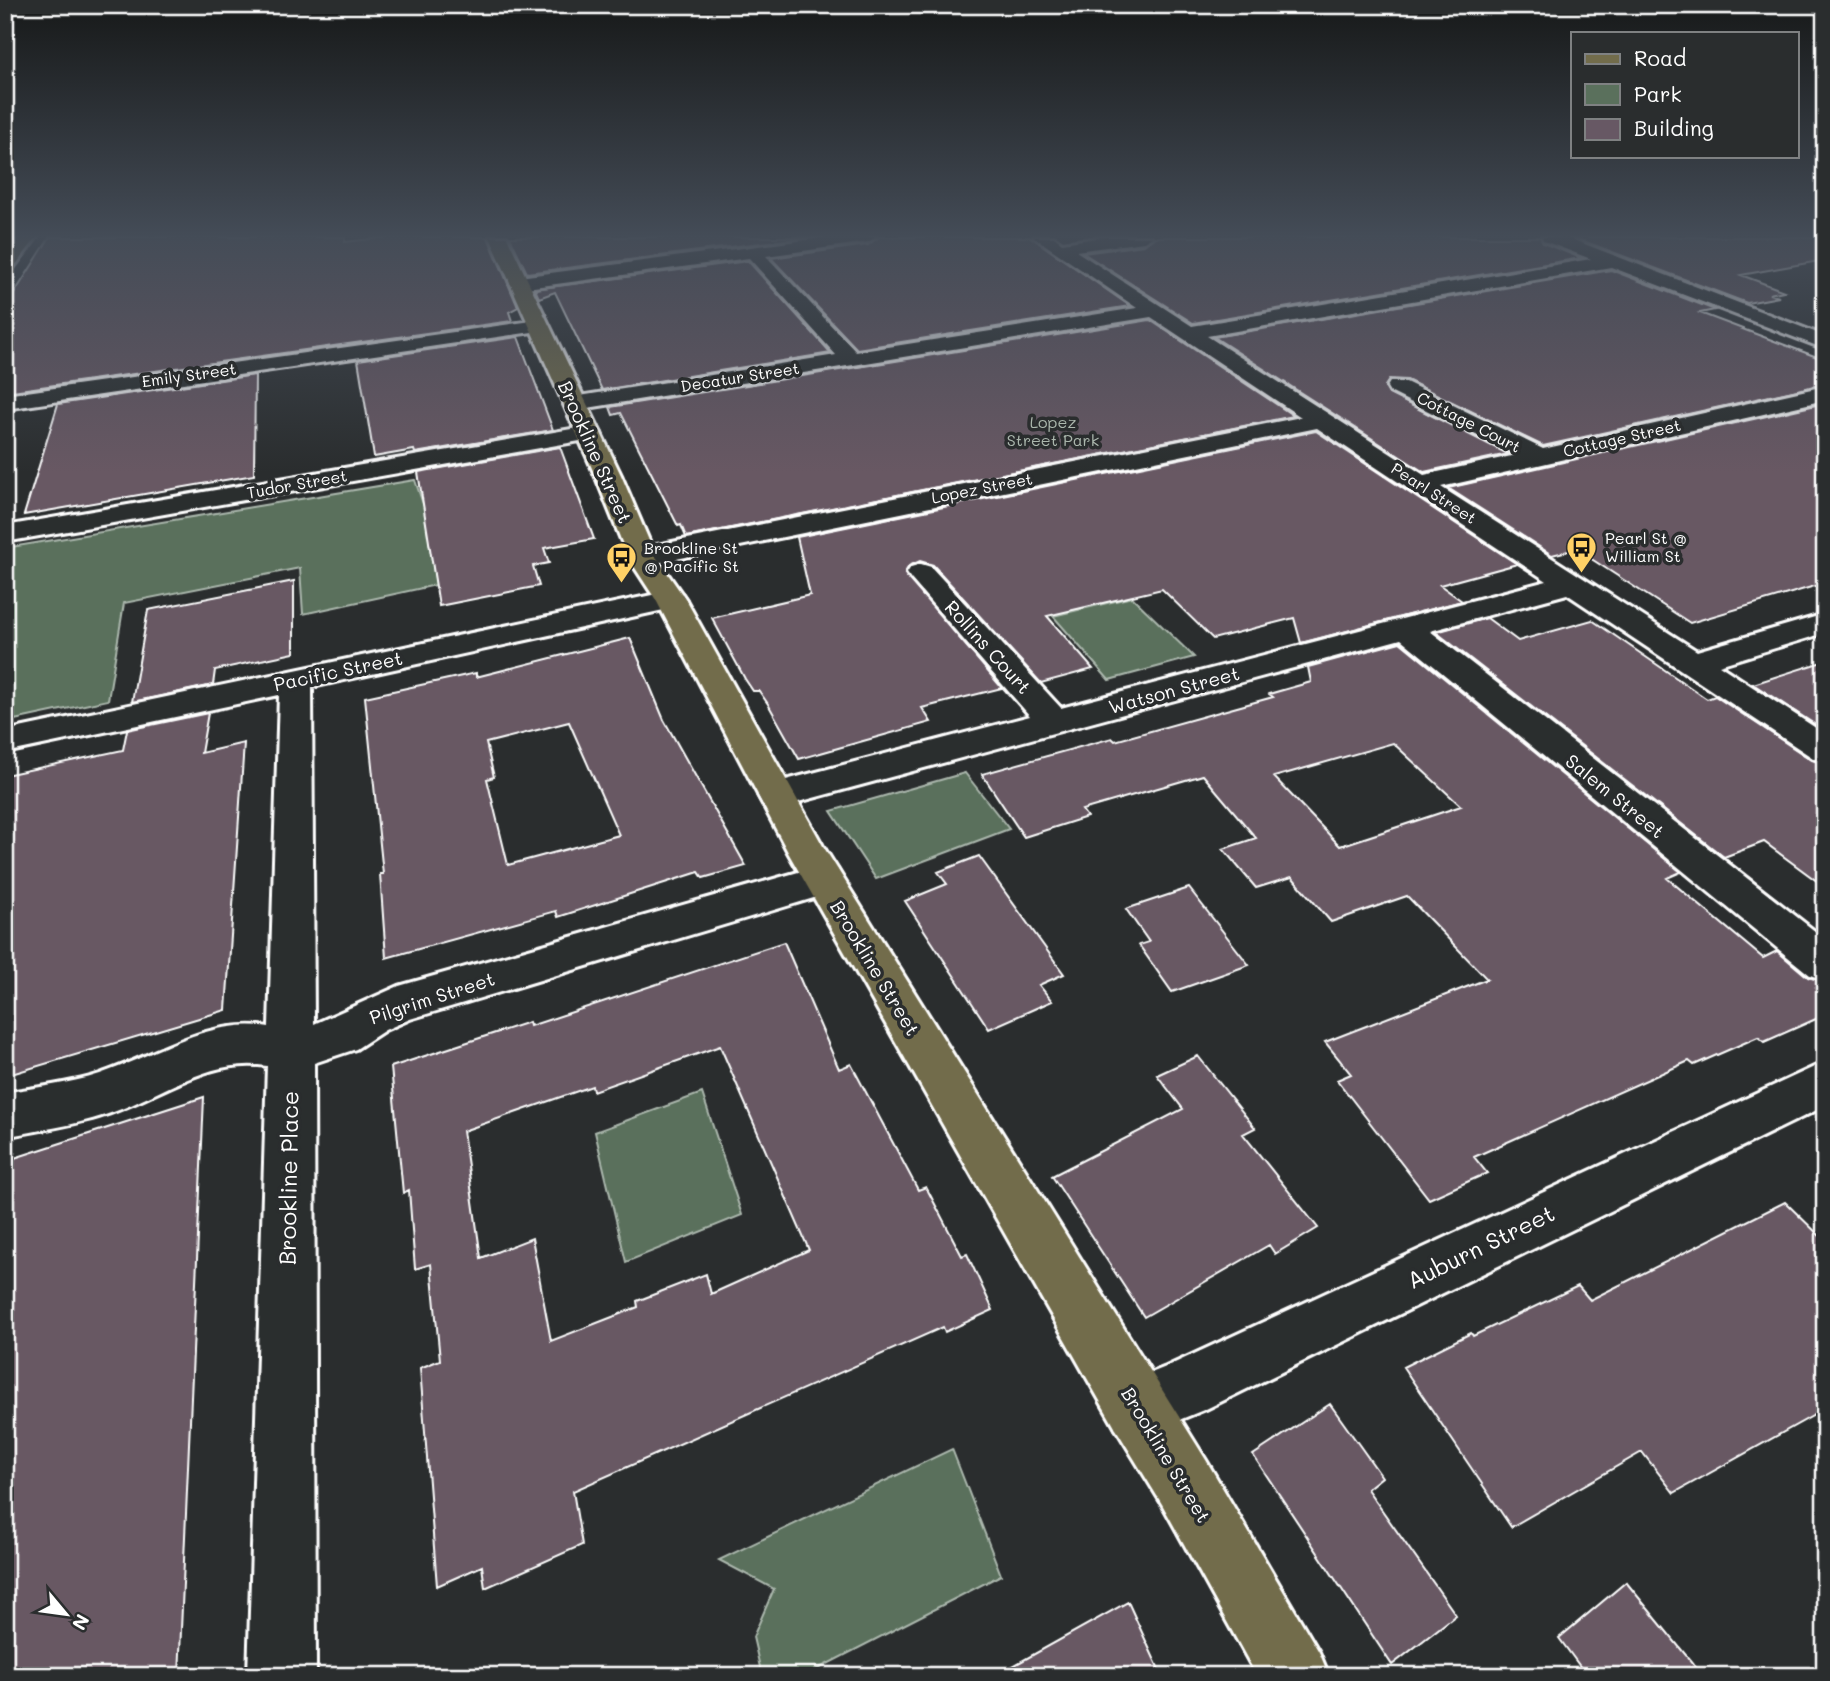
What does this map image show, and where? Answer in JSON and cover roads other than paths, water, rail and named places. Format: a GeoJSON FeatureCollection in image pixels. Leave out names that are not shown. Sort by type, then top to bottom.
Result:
{"type":"FeatureCollection","features":[{"type":"Feature","properties":{"kind":"main road","name":"Brookline Street"},"geometry":{"type":"LineString","coordinates":[[534,315],[642,556],[671,600],[776,796],[823,880],[1137,1408],[1184,1482],[1295,1676]]}},
{"type":"Feature","properties":{"kind":"street"},"geometry":{"type":"LineString","coordinates":[[811,315],[851,359]]}},
{"type":"Feature","properties":{"kind":"street","name":"Decatur Street"},"geometry":{"type":"LineString","coordinates":[[575,403],[1126,315]]}},
{"type":"Feature","properties":{"kind":"street","name":"Pearl Street"},"geometry":{"type":"LineString","coordinates":[[1161,315],[1825,750]]}},
{"type":"Feature","properties":{"kind":"street"},"geometry":{"type":"LineString","coordinates":[[1188,333],[1291,315]]}},
{"type":"Feature","properties":{"kind":"street"},"geometry":{"type":"LineString","coordinates":[[1753,315],[1825,343]]}},
{"type":"Feature","properties":{"kind":"street","name":"Emily Street"},"geometry":{"type":"LineString","coordinates":[[5,402],[539,326]]}},
{"type":"Feature","properties":{"kind":"street","name":"Cottage Court"},"geometry":{"type":"LineString","coordinates":[[1398,387],[1540,457]]}},
{"type":"Feature","properties":{"kind":"street","name":"Cottage Street"},"geometry":{"type":"LineString","coordinates":[[1419,484],[1825,393]]}},
{"type":"Feature","properties":{"kind":"street","name":"Lopez Street"},"geometry":{"type":"LineString","coordinates":[[642,556],[1322,420]]}},
{"type":"Feature","properties":{"kind":"street","name":"Tudor Street"},"geometry":{"type":"LineString","coordinates":[[5,534],[589,433]]}},
{"type":"Feature","properties":{"kind":"street","name":"Rollins Court"},"geometry":{"type":"LineString","coordinates":[[921,573],[1054,722]]}},
{"type":"Feature","properties":{"kind":"street","name":"Watson Street"},"geometry":{"type":"LineString","coordinates":[[776,796],[1571,584]]}},
{"type":"Feature","properties":{"kind":"street","name":"Pacific Street"},"geometry":{"type":"LineString","coordinates":[[5,742],[671,600]]}},
{"type":"Feature","properties":{"kind":"street"},"geometry":{"type":"LineString","coordinates":[[1693,663],[1825,622]]}},
{"type":"Feature","properties":{"kind":"street","name":"Salem Street"},"geometry":{"type":"LineString","coordinates":[[1406,628],[1825,963]]}},
{"type":"Feature","properties":{"kind":"street","name":"Brookline Place"},"geometry":{"type":"LineString","coordinates":[[282,1676],[296,680]]}},
{"type":"Feature","properties":{"kind":"street","name":"Pilgrim Street"},"geometry":{"type":"LineString","coordinates":[[5,1115],[103,1095],[212,1048],[245,1043],[291,1050],[340,1035],[369,1017],[399,1004],[823,880]]}},
{"type":"Feature","properties":{"kind":"street","name":"Auburn Street"},"geometry":{"type":"LineString","coordinates":[[1137,1408],[1197,1382],[1825,1083]]}},
{"type":"Feature","properties":{"kind":"place","name":"Pearl St @ William St"},"geometry":{"type":"Point","coordinates":[1582,574]}},
{"type":"Feature","properties":{"kind":"place","name":"Brookline St @ Pacific St"},"geometry":{"type":"Point","coordinates":[621,584]}},
{"type":"Feature","properties":{"kind":"park label","name":"Lopez Street Park"},"geometry":{"type":"Point","coordinates":[1053,431]}}]}
